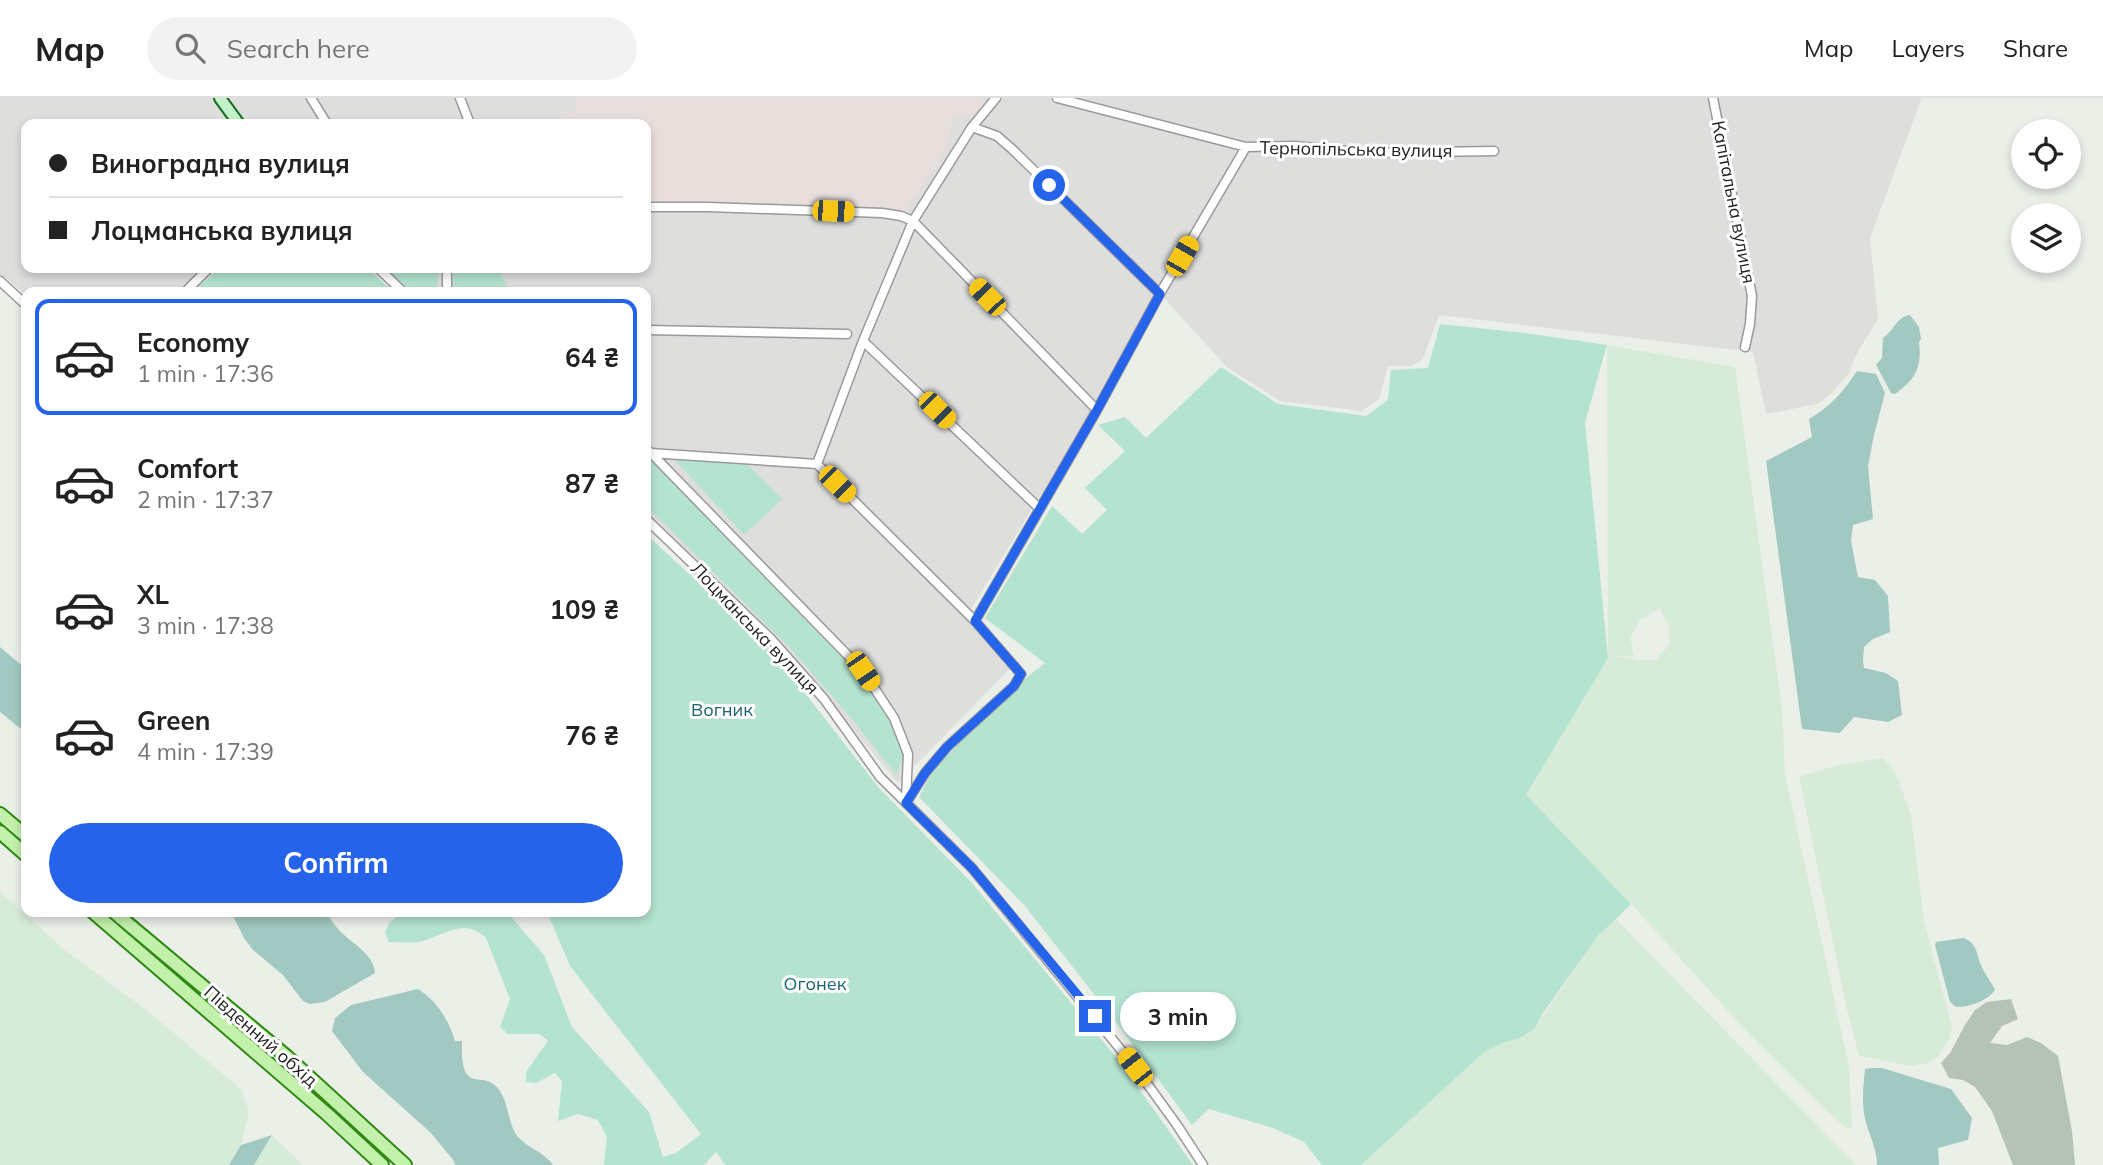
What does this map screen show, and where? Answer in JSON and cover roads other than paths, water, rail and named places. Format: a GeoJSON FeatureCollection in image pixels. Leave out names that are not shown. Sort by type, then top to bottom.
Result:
{"type":"FeatureCollection","features":[{"type":"Feature","properties":{"kind":"main road"},"geometry":{"type":"LineString","coordinates":[[0,814],[21,832]]}},
{"type":"Feature","properties":{"kind":"main road"},"geometry":{"type":"LineString","coordinates":[[0,832],[21,851]]}},
{"type":"Feature","properties":{"kind":"main road","name":"Південний обхід"},"geometry":{"type":"LineString","coordinates":[[99,917],[327,1114],[382,1165]]}},
{"type":"Feature","properties":{"kind":"main road","name":"Південний обхід"},"geometry":{"type":"LineString","coordinates":[[120,917],[286,1056],[405,1165]]}},
{"type":"Feature","properties":{"kind":"street"},"geometry":{"type":"LineString","coordinates":[[220,98],[235,119]]}},
{"type":"Feature","properties":{"kind":"street"},"geometry":{"type":"LineString","coordinates":[[311,98],[324,119]]}},
{"type":"Feature","properties":{"kind":"street"},"geometry":{"type":"LineString","coordinates":[[460,98],[468,119]]}},
{"type":"Feature","properties":{"kind":"street"},"geometry":{"type":"LineString","coordinates":[[817,464],[863,341],[913,222],[972,127],[996,98]]}},
{"type":"Feature","properties":{"kind":"street","name":"Тернопільська вулиця"},"geometry":{"type":"LineString","coordinates":[[1057,98],[1246,147],[1295,146],[1368,153],[1494,151]]}},
{"type":"Feature","properties":{"kind":"street","name":"Капітальна вулиця"},"geometry":{"type":"LineString","coordinates":[[1713,98],[1752,296],[1745,347]]}},
{"type":"Feature","properties":{"kind":"street"},"geometry":{"type":"LineString","coordinates":[[972,127],[997,136],[1012,149],[1160,294]]}},
{"type":"Feature","properties":{"kind":"street"},"geometry":{"type":"LineString","coordinates":[[975,621],[1246,147]]}},
{"type":"Feature","properties":{"kind":"street"},"geometry":{"type":"LineString","coordinates":[[651,207],[883,213],[901,216],[913,222],[1097,410]]}},
{"type":"Feature","properties":{"kind":"street"},"geometry":{"type":"LineString","coordinates":[[190,287],[204,273]]}},
{"type":"Feature","properties":{"kind":"street"},"geometry":{"type":"LineString","coordinates":[[383,273],[398,287]]}},
{"type":"Feature","properties":{"kind":"street"},"geometry":{"type":"LineString","coordinates":[[0,281],[21,300]]}},
{"type":"Feature","properties":{"kind":"street"},"geometry":{"type":"LineString","coordinates":[[651,330],[847,334]]}},
{"type":"Feature","properties":{"kind":"street"},"geometry":{"type":"LineString","coordinates":[[863,341],[1040,509]]}},
{"type":"Feature","properties":{"kind":"street"},"geometry":{"type":"LineString","coordinates":[[651,450],[817,464],[975,621],[1021,674],[1014,686],[947,747],[925,773],[906,803]]}},
{"type":"Feature","properties":{"kind":"street"},"geometry":{"type":"LineString","coordinates":[[651,454],[863,671],[894,718],[908,754],[906,803]]}},
{"type":"Feature","properties":{"kind":"street","name":"Лоцманська вулиця"},"geometry":{"type":"LineString","coordinates":[[651,524],[771,639],[824,699],[880,777],[972,868],[1135,1067],[1203,1165]]}},
{"type":"Feature","properties":{"kind":"park label","name":"Вогник"},"geometry":{"type":"Point","coordinates":[722,709]}},
{"type":"Feature","properties":{"kind":"park label","name":"Огонек"},"geometry":{"type":"Point","coordinates":[815,983]}}]}
